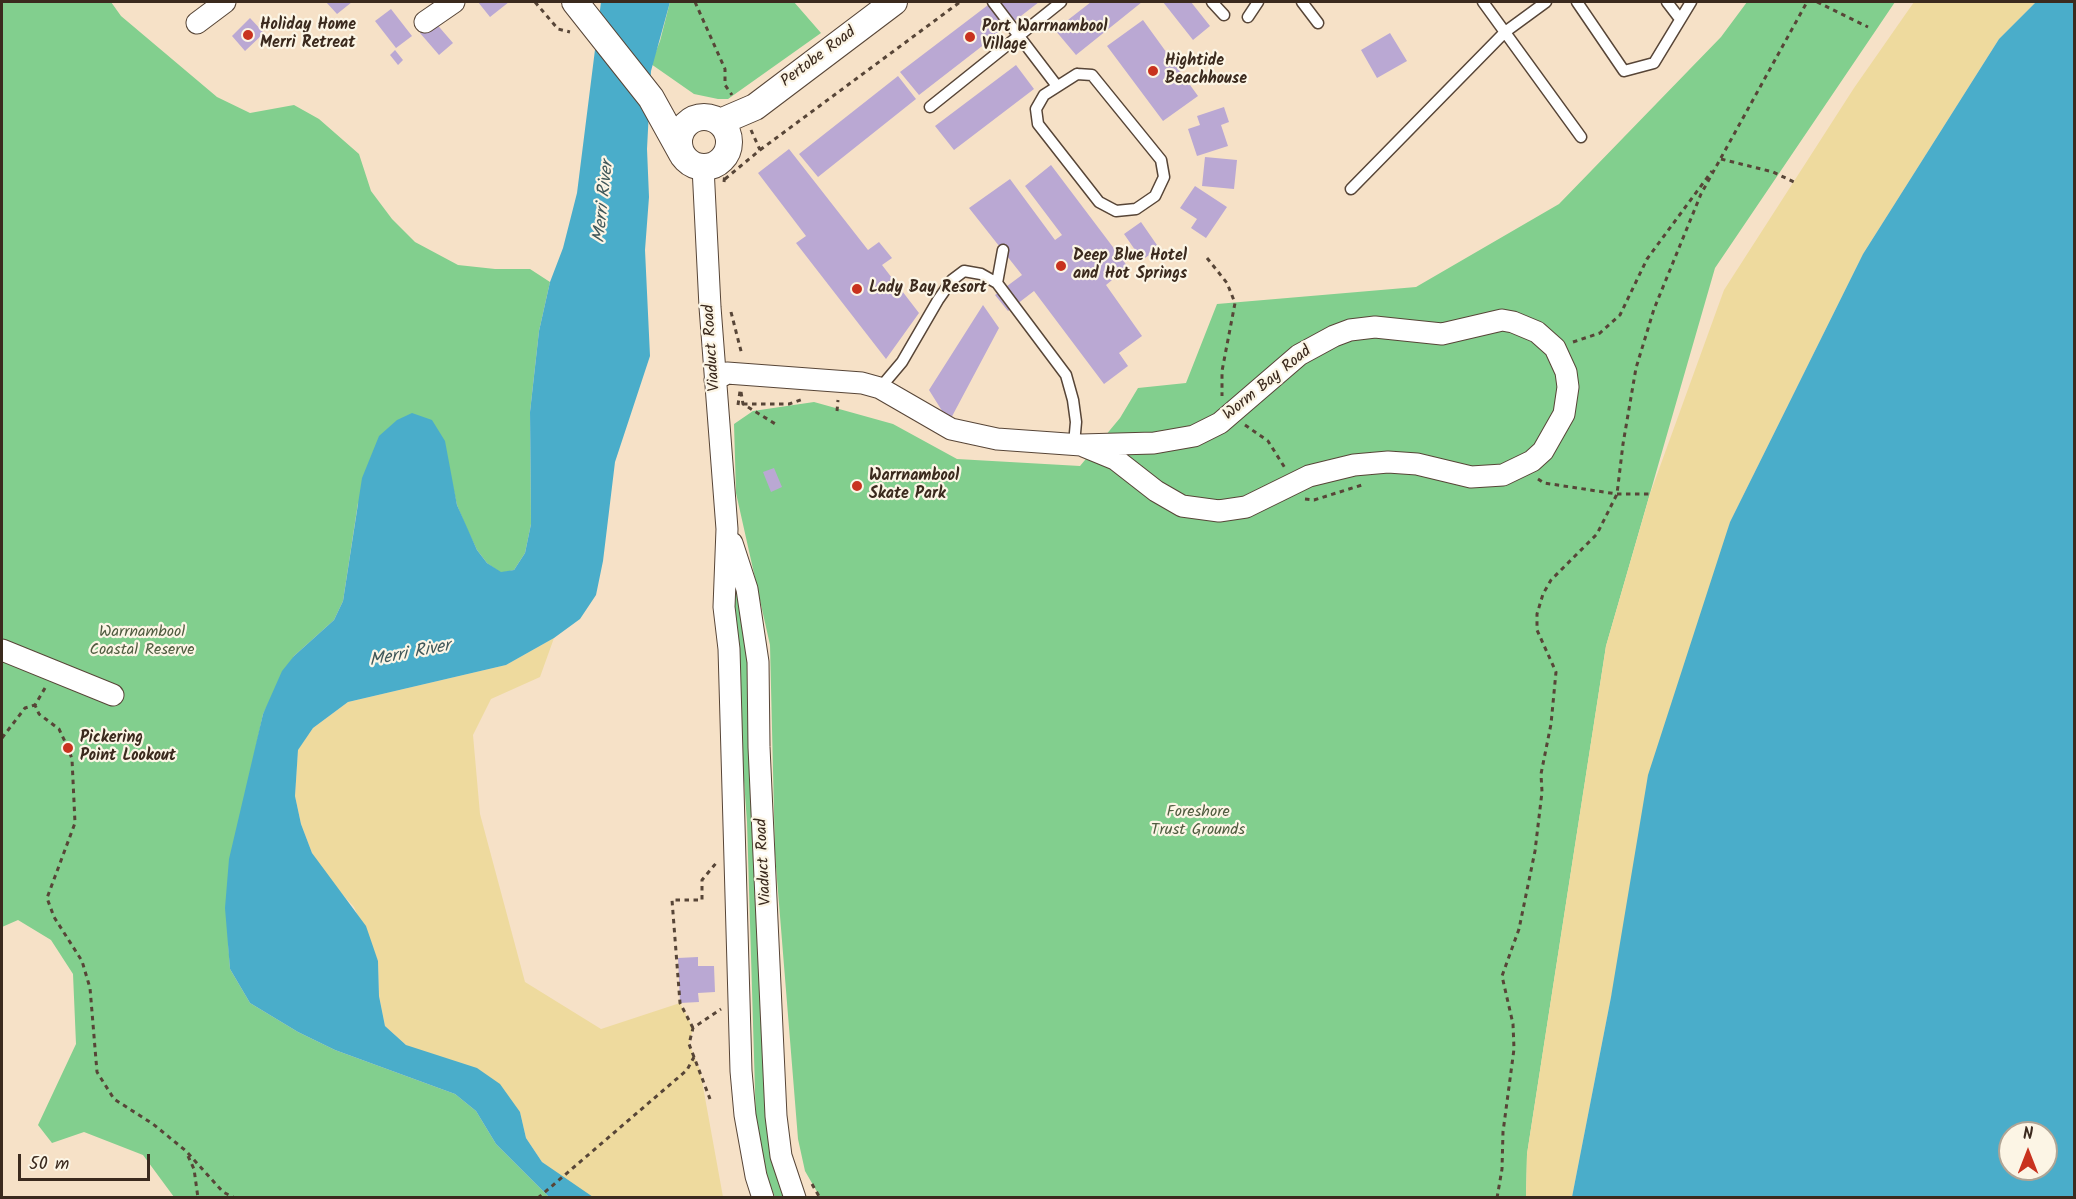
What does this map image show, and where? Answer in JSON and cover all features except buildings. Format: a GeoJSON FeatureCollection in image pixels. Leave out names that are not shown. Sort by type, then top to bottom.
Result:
{"type":"FeatureCollection","features":[{"type":"Feature","properties":{"kind":"street"},"geometry":{"type":"LineString","coordinates":[[196,23],[225,2]]}},
{"type":"Feature","properties":{"kind":"street"},"geometry":{"type":"LineString","coordinates":[[425,22],[454,2]]}},
{"type":"Feature","properties":{"kind":"street","name":"Pertobe Road"},"geometry":{"type":"LineString","coordinates":[[724,129],[894,2]]}},
{"type":"Feature","properties":{"kind":"street"},"geometry":{"type":"LineString","coordinates":[[582,19],[651,99],[703,167]]}},
{"type":"Feature","properties":{"kind":"street"},"geometry":{"type":"LineString","coordinates":[[651,99],[674,112],[724,129]]}},
{"type":"Feature","properties":{"kind":"street"},"geometry":{"type":"LineString","coordinates":[[703,167],[678,139],[681,131],[692,119],[724,129]]}},
{"type":"Feature","properties":{"kind":"street"},"geometry":{"type":"LineString","coordinates":[[703,167],[717,164],[724,129]]}},
{"type":"Feature","properties":{"kind":"street","name":"Viaduct Road"},"geometry":{"type":"LineString","coordinates":[[703,167],[715,380],[727,529],[724,607],[729,649],[744,1115],[756,1176],[763,1197]]}},
{"type":"Feature","properties":{"kind":"street","name":"Worm Bay Road"},"geometry":{"type":"LineString","coordinates":[[813,380],[741,388],[729,388],[715,380],[727,373],[813,380],[862,384],[880,388],[938,423],[961,432],[997,440],[1077,444],[1169,441],[1194,436],[1220,423],[1299,355],[1318,343],[1350,330],[1382,328],[1442,334],[1502,321],[1513,322],[1537,332],[1555,348],[1566,372],[1568,395],[1564,414],[1543,451],[1523,476],[1471,477],[1417,464],[1388,462],[1354,465],[1309,476],[1246,507],[1219,511],[1182,506],[1115,459],[1077,444]]}},
{"type":"Feature","properties":{"kind":"street"},"geometry":{"type":"LineString","coordinates":[[1150,485],[1145,472],[1147,456],[1155,447],[1169,441]]}},
{"type":"Feature","properties":{"kind":"street","name":"Viaduct Road"},"geometry":{"type":"LineString","coordinates":[[727,529],[747,589],[758,662],[759,747],[776,1116],[781,1155],[795,1197]]}},
{"type":"Feature","properties":{"kind":"street"},"geometry":{"type":"LineString","coordinates":[[2,650],[113,695]]}},
{"type":"Feature","properties":{"kind":"lane"},"geometry":{"type":"LineString","coordinates":[[993,2],[1057,86]]}},
{"type":"Feature","properties":{"kind":"lane"},"geometry":{"type":"LineString","coordinates":[[930,107],[1061,2]]}},
{"type":"Feature","properties":{"kind":"lane"},"geometry":{"type":"LineString","coordinates":[[1212,2],[1224,15]]}},
{"type":"Feature","properties":{"kind":"lane"},"geometry":{"type":"LineString","coordinates":[[1248,17],[1258,2]]}},
{"type":"Feature","properties":{"kind":"lane"},"geometry":{"type":"LineString","coordinates":[[1302,2],[1318,22]]}},
{"type":"Feature","properties":{"kind":"lane"},"geometry":{"type":"LineString","coordinates":[[1483,2],[1581,137]]}},
{"type":"Feature","properties":{"kind":"lane"},"geometry":{"type":"LineString","coordinates":[[1351,189],[1505,32],[1546,2]]}},
{"type":"Feature","properties":{"kind":"lane"},"geometry":{"type":"LineString","coordinates":[[1577,2],[1624,70],[1654,63],[1691,2]]}},
{"type":"Feature","properties":{"kind":"lane"},"geometry":{"type":"LineString","coordinates":[[1667,2],[1680,19]]}},
{"type":"Feature","properties":{"kind":"lane"},"geometry":{"type":"LineString","coordinates":[[1077,74],[1092,75],[1161,160],[1164,177],[1155,196],[1136,210],[1116,211],[1099,202],[1038,123],[1036,109],[1044,95],[1057,86],[1077,74]]}},
{"type":"Feature","properties":{"kind":"lane"},"geometry":{"type":"LineString","coordinates":[[997,283],[1003,250]]}},
{"type":"Feature","properties":{"kind":"lane"},"geometry":{"type":"LineString","coordinates":[[880,388],[902,362],[952,280],[964,271],[981,274],[997,283],[1066,375],[1073,400],[1077,444]]}},
{"type":"Feature","properties":{"kind":"path"},"geometry":{"type":"LineString","coordinates":[[535,2],[558,29],[582,19]]}},
{"type":"Feature","properties":{"kind":"path"},"geometry":{"type":"LineString","coordinates":[[695,2],[725,69],[724,129],[703,167]]}},
{"type":"Feature","properties":{"kind":"path"},"geometry":{"type":"LineString","coordinates":[[703,167],[760,150],[960,2]]}},
{"type":"Feature","properties":{"kind":"path"},"geometry":{"type":"LineString","coordinates":[[1497,1197],[1502,1169],[1503,1132],[1515,1049],[1513,1024],[1502,976],[1519,929],[1535,851],[1542,792],[1541,774],[1551,724],[1556,672],[1538,630],[1538,614],[1543,594],[1551,580],[1597,534],[1617,494],[1636,368],[1659,299],[1701,194],[1807,2]]}},
{"type":"Feature","properties":{"kind":"path"},"geometry":{"type":"LineString","coordinates":[[1817,2],[1868,27]]}},
{"type":"Feature","properties":{"kind":"path"},"geometry":{"type":"LineString","coordinates":[[724,129],[760,150]]}},
{"type":"Feature","properties":{"kind":"path"},"geometry":{"type":"LineString","coordinates":[[1720,159],[1773,172],[1794,182]]}},
{"type":"Feature","properties":{"kind":"path"},"geometry":{"type":"LineString","coordinates":[[1555,348],[1600,333],[1620,315],[1647,259],[1720,159]]}},
{"type":"Feature","properties":{"kind":"path"},"geometry":{"type":"LineString","coordinates":[[741,388],[743,404],[777,425]]}},
{"type":"Feature","properties":{"kind":"path"},"geometry":{"type":"LineString","coordinates":[[1523,476],[1538,479],[1545,474]]}},
{"type":"Feature","properties":{"kind":"path"},"geometry":{"type":"LineString","coordinates":[[1523,476],[1538,479],[1544,483],[1617,494],[1650,495]]}},
{"type":"Feature","properties":{"kind":"path"},"geometry":{"type":"LineString","coordinates":[[1302,499],[1314,500],[1368,484]]}},
{"type":"Feature","properties":{"kind":"path"},"geometry":{"type":"LineString","coordinates":[[2,738],[25,708],[36,705],[55,671]]}},
{"type":"Feature","properties":{"kind":"path"},"geometry":{"type":"LineString","coordinates":[[36,705],[39,714],[59,729],[72,759],[75,822],[47,898],[54,917],[82,961],[90,988],[97,1072],[114,1099],[153,1124],[186,1151],[223,1192],[234,1197]]}},
{"type":"Feature","properties":{"kind":"path"},"geometry":{"type":"LineString","coordinates":[[710,1099],[689,1044],[693,1028],[680,1003],[672,900],[702,900],[702,880],[711,866],[734,850]]}},
{"type":"Feature","properties":{"kind":"path"},"geometry":{"type":"LineString","coordinates":[[693,1028],[718,1012],[739,988]]}},
{"type":"Feature","properties":{"kind":"path"},"geometry":{"type":"LineString","coordinates":[[538,1197],[687,1070],[694,1057]]}},
{"type":"Feature","properties":{"kind":"path"},"geometry":{"type":"LineString","coordinates":[[186,1151],[194,1169],[198,1197]]}},
{"type":"Feature","properties":{"kind":"green space","name":"Warrnambool Coastal Reserve"},"geometry":{"type":"Polygon","coordinates":[[[2,2],[111,2],[121,16],[217,97],[250,113],[294,105],[319,119],[359,154],[371,191],[392,219],[415,242],[458,265],[495,269],[530,269],[550,282],[539,331],[530,412],[531,524],[525,553],[514,570],[501,573],[487,563],[477,550],[466,527],[457,505],[450,474],[358,503],[343,601],[334,620],[294,656],[263,714],[251,770],[228,940],[230,969],[250,1003],[298,1032],[335,1050],[455,1094],[476,1111],[496,1144],[549,1197],[174,1197],[143,1155],[84,1132],[52,1143],[38,1125],[76,1044],[73,974],[51,940],[18,920],[2,927],[2,2]]]}},
{"type":"Feature","properties":{"kind":"green space"},"geometry":{"type":"Polygon","coordinates":[[[670,2],[794,2],[821,33],[728,99],[718,99],[694,94],[651,64],[660,41],[670,2]]]}},
{"type":"Feature","properties":{"kind":"green space","name":"Foreshore Trust Grounds"},"geometry":{"type":"Polygon","coordinates":[[[1747,2],[1895,2],[1715,268],[1606,646],[1527,1154],[1526,1197],[820,1197],[805,1171],[798,1139],[775,854],[770,645],[736,493],[734,424],[753,411],[814,402],[893,424],[957,459],[1080,466],[1120,418],[1138,388],[1186,383],[1217,304],[1416,287],[1559,204],[1721,37],[1747,2]]]}},
{"type":"Feature","properties":{"kind":"green space"},"geometry":{"type":"Polygon","coordinates":[[[728,559],[742,586],[789,1197],[775,1197],[769,1183],[756,1124],[747,822],[728,559]]]}},
{"type":"Feature","properties":{"kind":"sand"},"geometry":{"type":"Polygon","coordinates":[[[1914,2],[2036,2],[1999,39],[1863,254],[1730,522],[1611,997],[1572,1197],[1526,1198],[1527,1154],[1606,646],[1650,494],[1724,290],[1854,88],[1914,2]]]}},
{"type":"Feature","properties":{"kind":"sand"},"geometry":{"type":"Polygon","coordinates":[[[554,638],[540,677],[491,699],[473,735],[480,814],[525,982],[601,1029],[680,1003],[693,1028],[689,1044],[700,1070],[723,1197],[593,1198],[586,1195],[542,1162],[526,1138],[520,1112],[406,1045],[385,1026],[379,996],[378,961],[354,907],[330,881],[312,853],[301,824],[295,796],[298,749],[313,728],[348,702],[506,665],[554,638]]]}},
{"type":"Feature","properties":{"kind":"water","name":"Merri River"},"geometry":{"type":"Polygon","coordinates":[[[601,2],[670,2],[651,71],[647,149],[649,197],[645,250],[650,356],[615,462],[603,561],[596,595],[580,619],[554,638],[506,665],[348,702],[313,728],[298,750],[295,796],[301,824],[312,853],[366,926],[378,961],[379,996],[385,1026],[406,1045],[477,1068],[500,1084],[520,1112],[526,1138],[542,1162],[593,1197],[549,1197],[496,1144],[476,1111],[455,1094],[335,1050],[298,1032],[250,1003],[230,969],[225,908],[229,859],[263,714],[282,671],[294,656],[334,620],[343,601],[362,478],[379,436],[397,420],[412,413],[432,420],[445,441],[457,505],[477,550],[487,563],[501,572],[514,570],[525,553],[531,524],[530,412],[539,331],[550,282],[563,248],[577,193],[601,2]]]}},
{"type":"Feature","properties":{"kind":"water"},"geometry":{"type":"Polygon","coordinates":[[[2036,2],[2074,2],[2074,1197],[1572,1197],[1611,997],[1648,775],[1730,522],[1863,254],[1999,39],[2036,2]]]}},
{"type":"Feature","properties":{"kind":"place","name":"Holiday Home Merri Retreat"},"geometry":{"type":"Point","coordinates":[248,35]}},
{"type":"Feature","properties":{"kind":"place","name":"Port Warrnambool Village"},"geometry":{"type":"Point","coordinates":[970,37]}},
{"type":"Feature","properties":{"kind":"place","name":"Hightide Beachhouse"},"geometry":{"type":"Point","coordinates":[1153,71]}},
{"type":"Feature","properties":{"kind":"place","name":"Deep Blue Hotel and Hot Springs"},"geometry":{"type":"Point","coordinates":[1061,266]}},
{"type":"Feature","properties":{"kind":"place","name":"Lady Bay Resort"},"geometry":{"type":"Point","coordinates":[857,289]}},
{"type":"Feature","properties":{"kind":"place","name":"Warrnambool Skate Park"},"geometry":{"type":"Point","coordinates":[857,486]}},
{"type":"Feature","properties":{"kind":"place","name":"Pickering Point Lookout"},"geometry":{"type":"Point","coordinates":[68,748]}}]}
